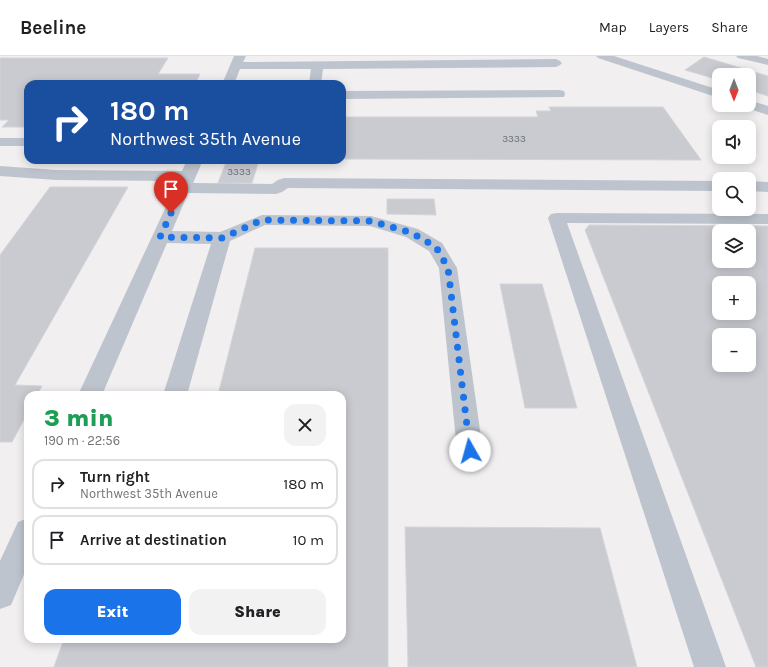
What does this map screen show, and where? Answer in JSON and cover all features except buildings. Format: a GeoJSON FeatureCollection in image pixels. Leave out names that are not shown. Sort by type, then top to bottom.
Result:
{"type":"FeatureCollection","features":[{"type":"Feature","properties":{"kind":"street"},"geometry":{"type":"LineString","coordinates":[[602,56],[712,92]]}},
{"type":"Feature","properties":{"kind":"street"},"geometry":{"type":"LineString","coordinates":[[742,56],[768,62]]}},
{"type":"Feature","properties":{"kind":"street"},"geometry":{"type":"LineString","coordinates":[[230,80],[238,61],[316,65],[556,63]]}},
{"type":"Feature","properties":{"kind":"street"},"geometry":{"type":"LineString","coordinates":[[315,80],[316,65]]}},
{"type":"Feature","properties":{"kind":"street"},"geometry":{"type":"LineString","coordinates":[[346,95],[559,94]]}},
{"type":"Feature","properties":{"kind":"street"},"geometry":{"type":"LineString","coordinates":[[756,107],[768,111]]}},
{"type":"Feature","properties":{"kind":"street"},"geometry":{"type":"LineString","coordinates":[[0,142],[24,142]]}},
{"type":"Feature","properties":{"kind":"street"},"geometry":{"type":"LineString","coordinates":[[0,171],[56,175],[188,175],[276,189],[284,183],[712,186]]}},
{"type":"Feature","properties":{"kind":"street"},"geometry":{"type":"LineString","coordinates":[[92,391],[188,175]]}},
{"type":"Feature","properties":{"kind":"street"},"geometry":{"type":"LineString","coordinates":[[756,186],[768,187]]}},
{"type":"Feature","properties":{"kind":"street"},"geometry":{"type":"LineString","coordinates":[[710,667],[558,218],[768,219]]}},
{"type":"Feature","properties":{"kind":"street"},"geometry":{"type":"LineString","coordinates":[[160,237],[222,238],[262,220],[371,221],[412,233],[436,247],[448,268],[470,451]]}},
{"type":"Feature","properties":{"kind":"street"},"geometry":{"type":"LineString","coordinates":[[176,391],[222,238]]}},
{"type":"Feature","properties":{"kind":"street"},"geometry":{"type":"LineString","coordinates":[[0,594],[24,541]]}},
{"type":"Feature","properties":{"kind":"route"},"geometry":{"type":"LineString","coordinates":[[171,213],[160,237],[222,238],[262,220],[371,221],[412,233],[436,247],[448,268],[470,451]]}}]}
